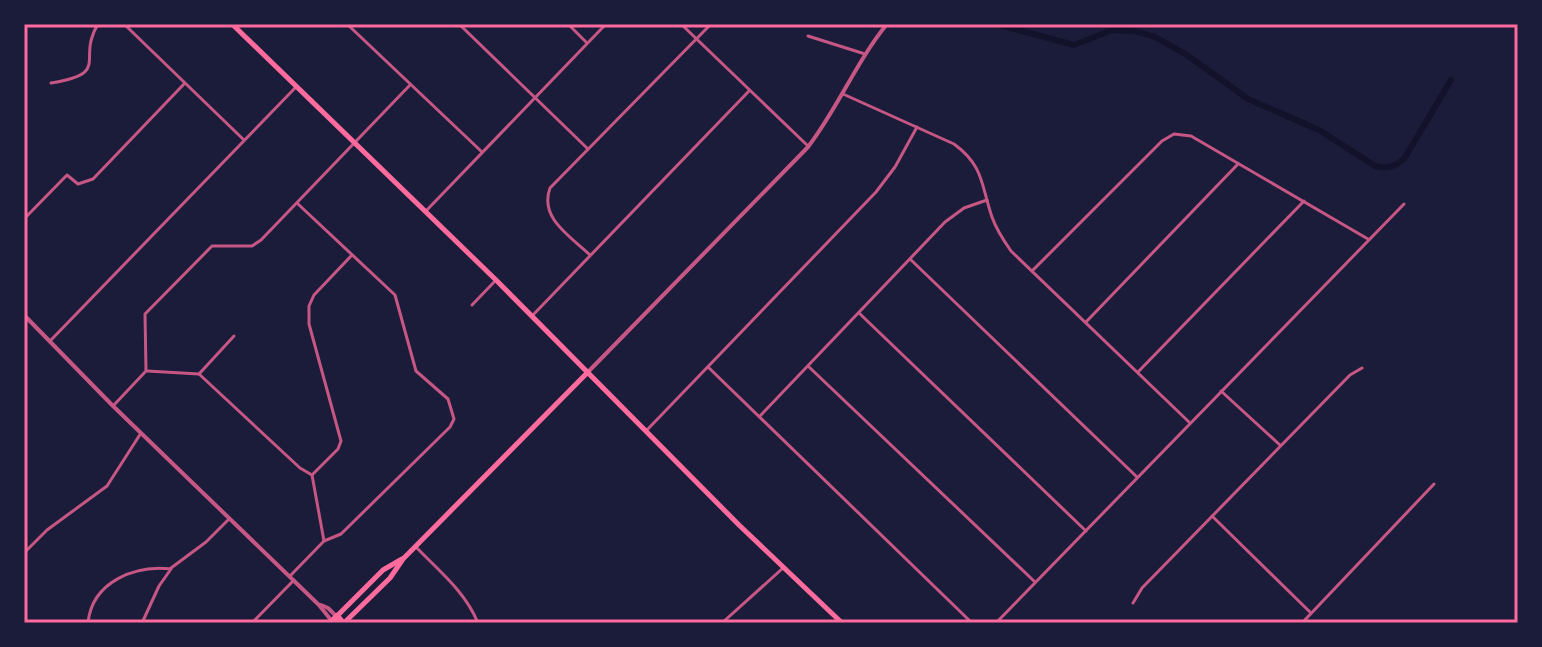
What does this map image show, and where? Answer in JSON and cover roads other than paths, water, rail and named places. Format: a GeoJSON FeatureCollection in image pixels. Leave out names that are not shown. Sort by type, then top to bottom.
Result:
{"type":"FeatureCollection","features":[{"type":"Feature","properties":{"kind":"highway"},"geometry":{"type":"LineString","coordinates":[[333,621],[344,623]]}},
{"type":"Feature","properties":{"kind":"main road"},"geometry":{"type":"LineString","coordinates":[[232,24],[842,623]]}},
{"type":"Feature","properties":{"kind":"main road"},"geometry":{"type":"LineString","coordinates":[[344,623],[390,578],[415,546],[588,372]]}},
{"type":"Feature","properties":{"kind":"main road"},"geometry":{"type":"LineString","coordinates":[[333,621],[383,570],[403,559]]}},
{"type":"Feature","properties":{"kind":"street"},"geometry":{"type":"LineString","coordinates":[[51,83],[85,74],[91,65],[90,37],[98,24]]}},
{"type":"Feature","properties":{"kind":"street"},"geometry":{"type":"LineString","coordinates":[[124,24],[244,140]]}},
{"type":"Feature","properties":{"kind":"street"},"geometry":{"type":"LineString","coordinates":[[347,24],[482,152]]}},
{"type":"Feature","properties":{"kind":"street"},"geometry":{"type":"LineString","coordinates":[[459,24],[588,149]]}},
{"type":"Feature","properties":{"kind":"street"},"geometry":{"type":"LineString","coordinates":[[568,24],[587,43]]}},
{"type":"Feature","properties":{"kind":"street"},"geometry":{"type":"LineString","coordinates":[[425,212],[606,24]]}},
{"type":"Feature","properties":{"kind":"street"},"geometry":{"type":"LineString","coordinates":[[681,24],[808,147]]}},
{"type":"Feature","properties":{"kind":"street"},"geometry":{"type":"LineString","coordinates":[[590,255],[552,219],[546,200],[550,188],[711,24]]}},
{"type":"Feature","properties":{"kind":"street"},"geometry":{"type":"LineString","coordinates":[[588,372],[808,147],[887,24]]}},
{"type":"Feature","properties":{"kind":"street"},"geometry":{"type":"LineString","coordinates":[[808,36],[865,54]]}},
{"type":"Feature","properties":{"kind":"street"},"geometry":{"type":"LineString","coordinates":[[24,219],[67,175],[78,184],[93,179],[184,84]]}},
{"type":"Feature","properties":{"kind":"street"},"geometry":{"type":"LineString","coordinates":[[113,406],[146,371],[145,314],[212,246],[252,246],[261,240],[410,85]]}},
{"type":"Feature","properties":{"kind":"street"},"geometry":{"type":"LineString","coordinates":[[51,341],[296,87]]}},
{"type":"Feature","properties":{"kind":"street"},"geometry":{"type":"LineString","coordinates":[[532,316],[749,91]]}},
{"type":"Feature","properties":{"kind":"street"},"geometry":{"type":"LineString","coordinates":[[843,94],[954,144],[970,158],[982,179],[992,219],[1003,239],[1032,271],[1190,423]]}},
{"type":"Feature","properties":{"kind":"street"},"geometry":{"type":"LineString","coordinates":[[646,431],[876,192],[895,167],[917,127]]}},
{"type":"Feature","properties":{"kind":"street"},"geometry":{"type":"LineString","coordinates":[[1032,271],[1168,136],[1186,134],[1368,239]]}},
{"type":"Feature","properties":{"kind":"street"},"geometry":{"type":"LineString","coordinates":[[1086,322],[1238,164]]}},
{"type":"Feature","properties":{"kind":"street"},"geometry":{"type":"LineString","coordinates":[[759,417],[953,215],[987,200]]}},
{"type":"Feature","properties":{"kind":"street"},"geometry":{"type":"LineString","coordinates":[[1138,372],[1304,201]]}},
{"type":"Feature","properties":{"kind":"street"},"geometry":{"type":"LineString","coordinates":[[252,623],[324,541],[341,534],[450,427],[454,419],[448,399],[416,371],[395,295],[298,204]]}},
{"type":"Feature","properties":{"kind":"street"},"geometry":{"type":"LineString","coordinates":[[996,623],[1404,204]]}},
{"type":"Feature","properties":{"kind":"street"},"geometry":{"type":"LineString","coordinates":[[312,475],[338,449],[341,441],[309,324],[309,306],[314,295],[352,255]]}},
{"type":"Feature","properties":{"kind":"street"},"geometry":{"type":"LineString","coordinates":[[910,259],[1137,477]]}},
{"type":"Feature","properties":{"kind":"street"},"geometry":{"type":"LineString","coordinates":[[472,305],[496,280]]}},
{"type":"Feature","properties":{"kind":"street"},"geometry":{"type":"LineString","coordinates":[[859,313],[1086,531]]}},
{"type":"Feature","properties":{"kind":"street"},"geometry":{"type":"LineString","coordinates":[[24,315],[229,519],[319,605],[328,608],[333,621]]}},
{"type":"Feature","properties":{"kind":"street"},"geometry":{"type":"LineString","coordinates":[[199,374],[234,336]]}},
{"type":"Feature","properties":{"kind":"street"},"geometry":{"type":"LineString","coordinates":[[708,367],[972,623]]}},
{"type":"Feature","properties":{"kind":"street"},"geometry":{"type":"LineString","coordinates":[[809,367],[1035,582]]}},
{"type":"Feature","properties":{"kind":"street"},"geometry":{"type":"LineString","coordinates":[[1133,603],[1142,588],[1280,445],[1350,375],[1362,368]]}},
{"type":"Feature","properties":{"kind":"street"},"geometry":{"type":"LineString","coordinates":[[146,371],[199,374],[300,468],[312,475],[324,541]]}},
{"type":"Feature","properties":{"kind":"street"},"geometry":{"type":"LineString","coordinates":[[1221,391],[1280,445]]}},
{"type":"Feature","properties":{"kind":"street"},"geometry":{"type":"LineString","coordinates":[[24,553],[47,530],[107,486],[141,433]]}},
{"type":"Feature","properties":{"kind":"street"},"geometry":{"type":"LineString","coordinates":[[1302,623],[1434,484]]}},
{"type":"Feature","properties":{"kind":"street"},"geometry":{"type":"LineString","coordinates":[[1212,516],[1311,613]]}},
{"type":"Feature","properties":{"kind":"street"},"geometry":{"type":"LineString","coordinates":[[142,623],[159,586],[171,569],[206,542],[229,519]]}},
{"type":"Feature","properties":{"kind":"street"},"geometry":{"type":"LineString","coordinates":[[415,546],[457,590],[478,623]]}},
{"type":"Feature","properties":{"kind":"street"},"geometry":{"type":"LineString","coordinates":[[88,623],[89,610],[95,597],[108,585],[132,572],[156,567],[171,569]]}},
{"type":"Feature","properties":{"kind":"street"},"geometry":{"type":"LineString","coordinates":[[722,623],[783,568]]}},
{"type":"Feature","properties":{"kind":"waterway"},"geometry":{"type":"LineString","coordinates":[[996,24],[1074,45],[1112,30],[1135,31],[1155,37],[1187,55],[1248,99],[1319,130],[1379,167],[1390,167],[1404,159],[1451,80]]}}]}
